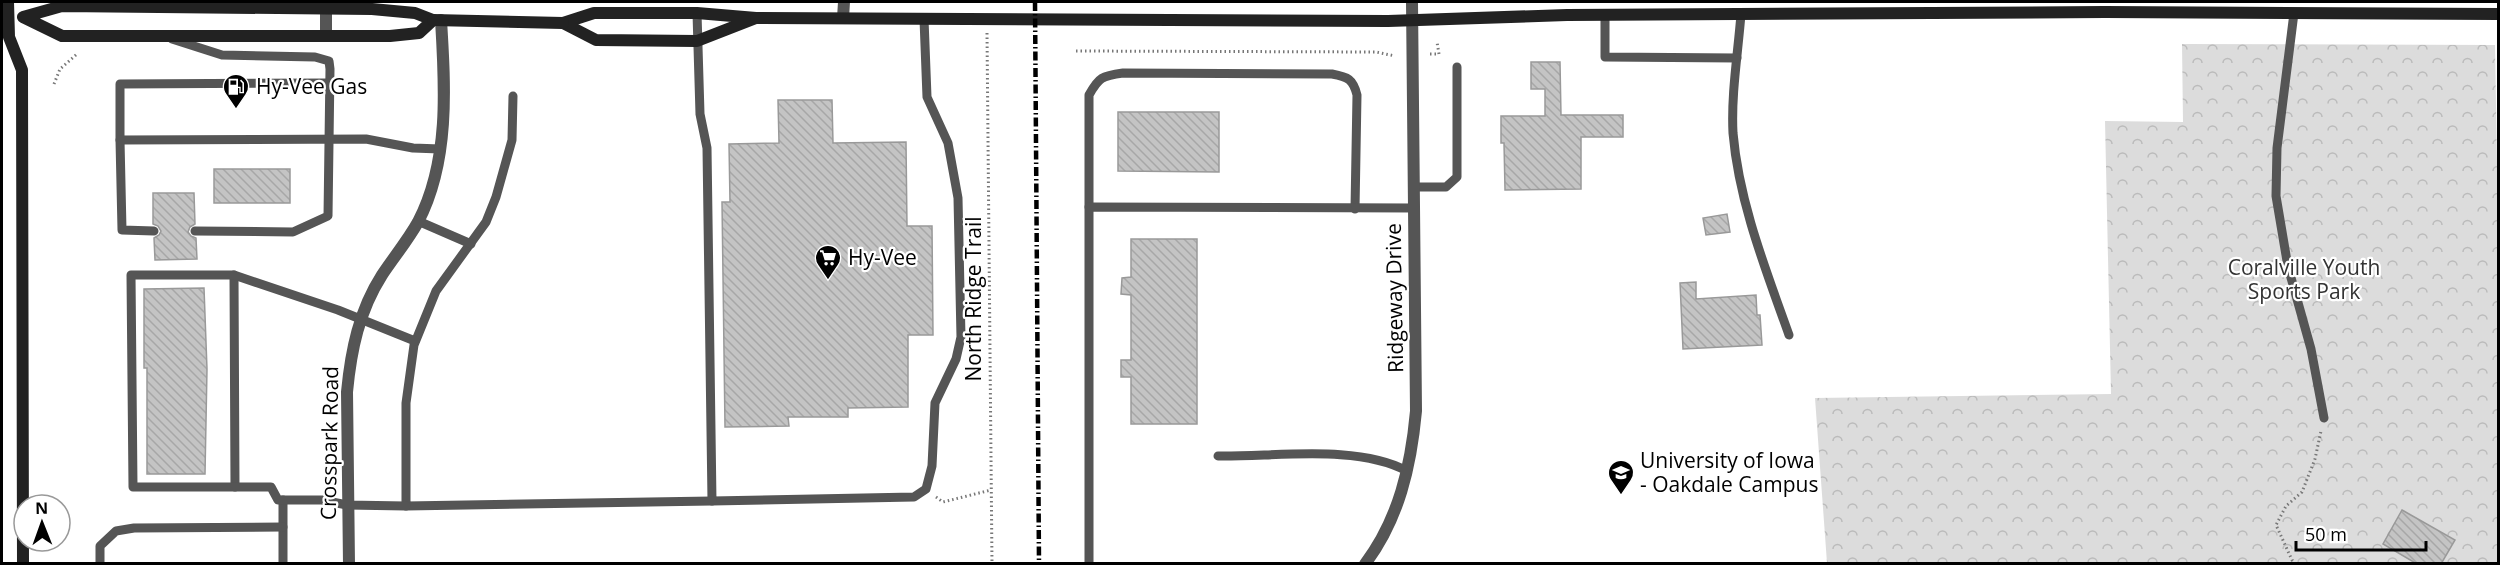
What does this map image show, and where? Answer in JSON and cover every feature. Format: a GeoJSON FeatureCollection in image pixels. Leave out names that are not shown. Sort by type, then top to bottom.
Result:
{"type":"FeatureCollection","features":[{"type":"Feature","properties":{"kind":"street"},"geometry":{"type":"LineString","coordinates":[[8,2],[5,17],[9,37],[22,70],[23,564]]}},
{"type":"Feature","properties":{"kind":"street"},"geometry":{"type":"LineString","coordinates":[[843,18],[844,2]]}},
{"type":"Feature","properties":{"kind":"street","name":"Ridgeway Drive"},"geometry":{"type":"LineString","coordinates":[[1365,564],[1389,524],[1407,471],[1412,452],[1416,411],[1412,2]]}},
{"type":"Feature","properties":{"kind":"street"},"geometry":{"type":"LineString","coordinates":[[5,17],[23,17],[62,6],[326,4],[415,13],[437,20],[563,23],[594,14],[697,13],[756,18],[1411,21],[1605,15],[2105,7],[2294,13],[2499,14]]}},
{"type":"Feature","properties":{"kind":"street"},"geometry":{"type":"LineString","coordinates":[[326,4],[326,36]]}},
{"type":"Feature","properties":{"kind":"street"},"geometry":{"type":"LineString","coordinates":[[23,17],[62,36],[390,36],[419,33],[437,20]]}},
{"type":"Feature","properties":{"kind":"street"},"geometry":{"type":"LineString","coordinates":[[563,23],[596,40],[697,41],[756,18]]}},
{"type":"Feature","properties":{"kind":"street","name":"Crosspark Road"},"geometry":{"type":"LineString","coordinates":[[349,564],[347,392],[350,365],[360,319],[382,276],[418,221],[428,197],[440,149],[443,119],[437,20]]}},
{"type":"Feature","properties":{"kind":"street"},"geometry":{"type":"LineString","coordinates":[[2,49],[9,37]]}},
{"type":"Feature","properties":{"kind":"lane"},"geometry":{"type":"LineString","coordinates":[[697,13],[700,114],[707,148],[712,501]]}},
{"type":"Feature","properties":{"kind":"lane"},"geometry":{"type":"LineString","coordinates":[[2294,13],[2277,148],[2276,196],[2288,267],[2311,349],[2324,418]]}},
{"type":"Feature","properties":{"kind":"lane"},"geometry":{"type":"LineString","coordinates":[[1741,14],[1733,132],[1753,230],[1789,335]]}},
{"type":"Feature","properties":{"kind":"lane"},"geometry":{"type":"LineString","coordinates":[[1605,15],[1605,57],[1737,58]]}},
{"type":"Feature","properties":{"kind":"lane"},"geometry":{"type":"LineString","coordinates":[[415,341],[360,319],[234,275],[131,275],[133,487],[271,487],[278,500],[406,506],[914,497],[926,489],[932,466],[935,403],[956,359],[961,337],[958,198],[948,143],[927,97],[924,19]]}},
{"type":"Feature","properties":{"kind":"lane"},"geometry":{"type":"LineString","coordinates":[[162,36],[222,54],[315,57],[329,61],[328,216],[293,232],[195,231]]}},
{"type":"Feature","properties":{"kind":"lane"},"geometry":{"type":"LineString","coordinates":[[1413,187],[1446,187],[1457,177],[1456,67]]}},
{"type":"Feature","properties":{"kind":"lane"},"geometry":{"type":"LineString","coordinates":[[1089,564],[1089,95],[1097,81],[1104,76],[1123,73],[1332,74],[1348,77],[1354,82],[1357,94],[1355,209]]}},
{"type":"Feature","properties":{"kind":"lane"},"geometry":{"type":"LineString","coordinates":[[154,231],[122,230],[120,84],[330,83]]}},
{"type":"Feature","properties":{"kind":"lane"},"geometry":{"type":"LineString","coordinates":[[406,506],[406,403],[415,341],[435,291],[486,222],[512,140],[513,96]]}},
{"type":"Feature","properties":{"kind":"lane"},"geometry":{"type":"LineString","coordinates":[[120,140],[366,139],[413,148],[440,149]]}},
{"type":"Feature","properties":{"kind":"lane"},"geometry":{"type":"LineString","coordinates":[[1089,207],[1413,208]]}},
{"type":"Feature","properties":{"kind":"lane"},"geometry":{"type":"LineString","coordinates":[[418,221],[471,244]]}},
{"type":"Feature","properties":{"kind":"lane"},"geometry":{"type":"LineString","coordinates":[[234,275],[235,487]]}},
{"type":"Feature","properties":{"kind":"lane"},"geometry":{"type":"LineString","coordinates":[[1218,456],[1360,455],[1391,462],[1407,471]]}},
{"type":"Feature","properties":{"kind":"lane"},"geometry":{"type":"LineString","coordinates":[[283,500],[283,564]]}},
{"type":"Feature","properties":{"kind":"lane"},"geometry":{"type":"LineString","coordinates":[[100,564],[100,546],[116,531],[135,528],[283,527]]}},
{"type":"Feature","properties":{"kind":"path","name":"North Ridge Trail"},"geometry":{"type":"LineString","coordinates":[[987,34],[992,564]]}},
{"type":"Feature","properties":{"kind":"path"},"geometry":{"type":"LineString","coordinates":[[1430,54],[1439,54],[1437,42]]}},
{"type":"Feature","properties":{"kind":"path"},"geometry":{"type":"LineString","coordinates":[[1076,51],[1376,52],[1395,56]]}},
{"type":"Feature","properties":{"kind":"path"},"geometry":{"type":"LineString","coordinates":[[54,84],[60,69],[77,54]]}},
{"type":"Feature","properties":{"kind":"path"},"geometry":{"type":"LineString","coordinates":[[2296,564],[2276,525],[2286,506],[2302,492],[2315,459],[2324,418]]}},
{"type":"Feature","properties":{"kind":"path"},"geometry":{"type":"LineString","coordinates":[[926,489],[943,502],[991,490]]}},
{"type":"Feature","properties":{"kind":"green space","name":"Coralville Youth Sports Park"},"geometry":{"type":"Polygon","coordinates":[[[2182,44],[2495,45],[2498,222],[2498,563],[1827,563],[1815,398],[2111,394],[2105,121],[2183,122],[2182,44]]]}},
{"type":"Feature","properties":{"kind":"building"},"geometry":{"type":"Polygon","coordinates":[[[1531,62],[1560,62],[1561,115],[1623,115],[1623,137],[1581,137],[1581,189],[1505,190],[1501,116],[1545,116],[1545,89],[1531,89],[1531,62]]]}},
{"type":"Feature","properties":{"kind":"building","name":"Hy-Vee"},"geometry":{"type":"Polygon","coordinates":[[[778,100],[832,100],[833,143],[906,142],[907,226],[932,226],[933,335],[908,335],[908,407],[848,408],[848,417],[788,417],[789,426],[725,427],[722,202],[730,202],[729,144],[779,143],[778,100]]]}},
{"type":"Feature","properties":{"kind":"building"},"geometry":{"type":"Polygon","coordinates":[[[1118,112],[1219,112],[1219,172],[1118,171],[1118,112]]]}},
{"type":"Feature","properties":{"kind":"building"},"geometry":{"type":"Polygon","coordinates":[[[214,169],[290,169],[290,203],[214,203],[214,169]]]}},
{"type":"Feature","properties":{"kind":"building"},"geometry":{"type":"Polygon","coordinates":[[[153,193],[194,193],[195,224],[188,232],[196,238],[197,259],[155,260],[154,238],[161,231],[153,224],[153,193]]]}},
{"type":"Feature","properties":{"kind":"building"},"geometry":{"type":"Polygon","coordinates":[[[1727,214],[1730,232],[1706,235],[1703,218],[1727,214]]]}},
{"type":"Feature","properties":{"kind":"building"},"geometry":{"type":"Polygon","coordinates":[[[1131,239],[1197,239],[1197,424],[1131,424],[1131,377],[1121,377],[1121,360],[1131,360],[1131,295],[1121,294],[1122,278],[1131,277],[1131,239]]]}},
{"type":"Feature","properties":{"kind":"building"},"geometry":{"type":"Polygon","coordinates":[[[1696,282],[1696,299],[1756,295],[1762,345],[1683,349],[1680,283],[1696,282]]]}},
{"type":"Feature","properties":{"kind":"building"},"geometry":{"type":"Polygon","coordinates":[[[204,288],[207,369],[205,474],[147,474],[144,289],[204,288]]]}},
{"type":"Feature","properties":{"kind":"building"},"geometry":{"type":"Polygon","coordinates":[[[2402,510],[2455,540],[2441,564],[2417,564],[2383,544],[2402,510]]]}},
{"type":"Feature","properties":{"kind":"railway"},"geometry":{"type":"LineString","coordinates":[[1035,2],[1039,564]]}},
{"type":"Feature","properties":{"kind":"place","name":"Hy-Vee Gas"},"geometry":{"type":"Point","coordinates":[236,110]}},
{"type":"Feature","properties":{"kind":"place","name":"Hy-Vee"},"geometry":{"type":"Point","coordinates":[828,281]}},
{"type":"Feature","properties":{"kind":"place","name":"University of Iowa - Oakdale Campus"},"geometry":{"type":"Point","coordinates":[1621,496]}}]}
